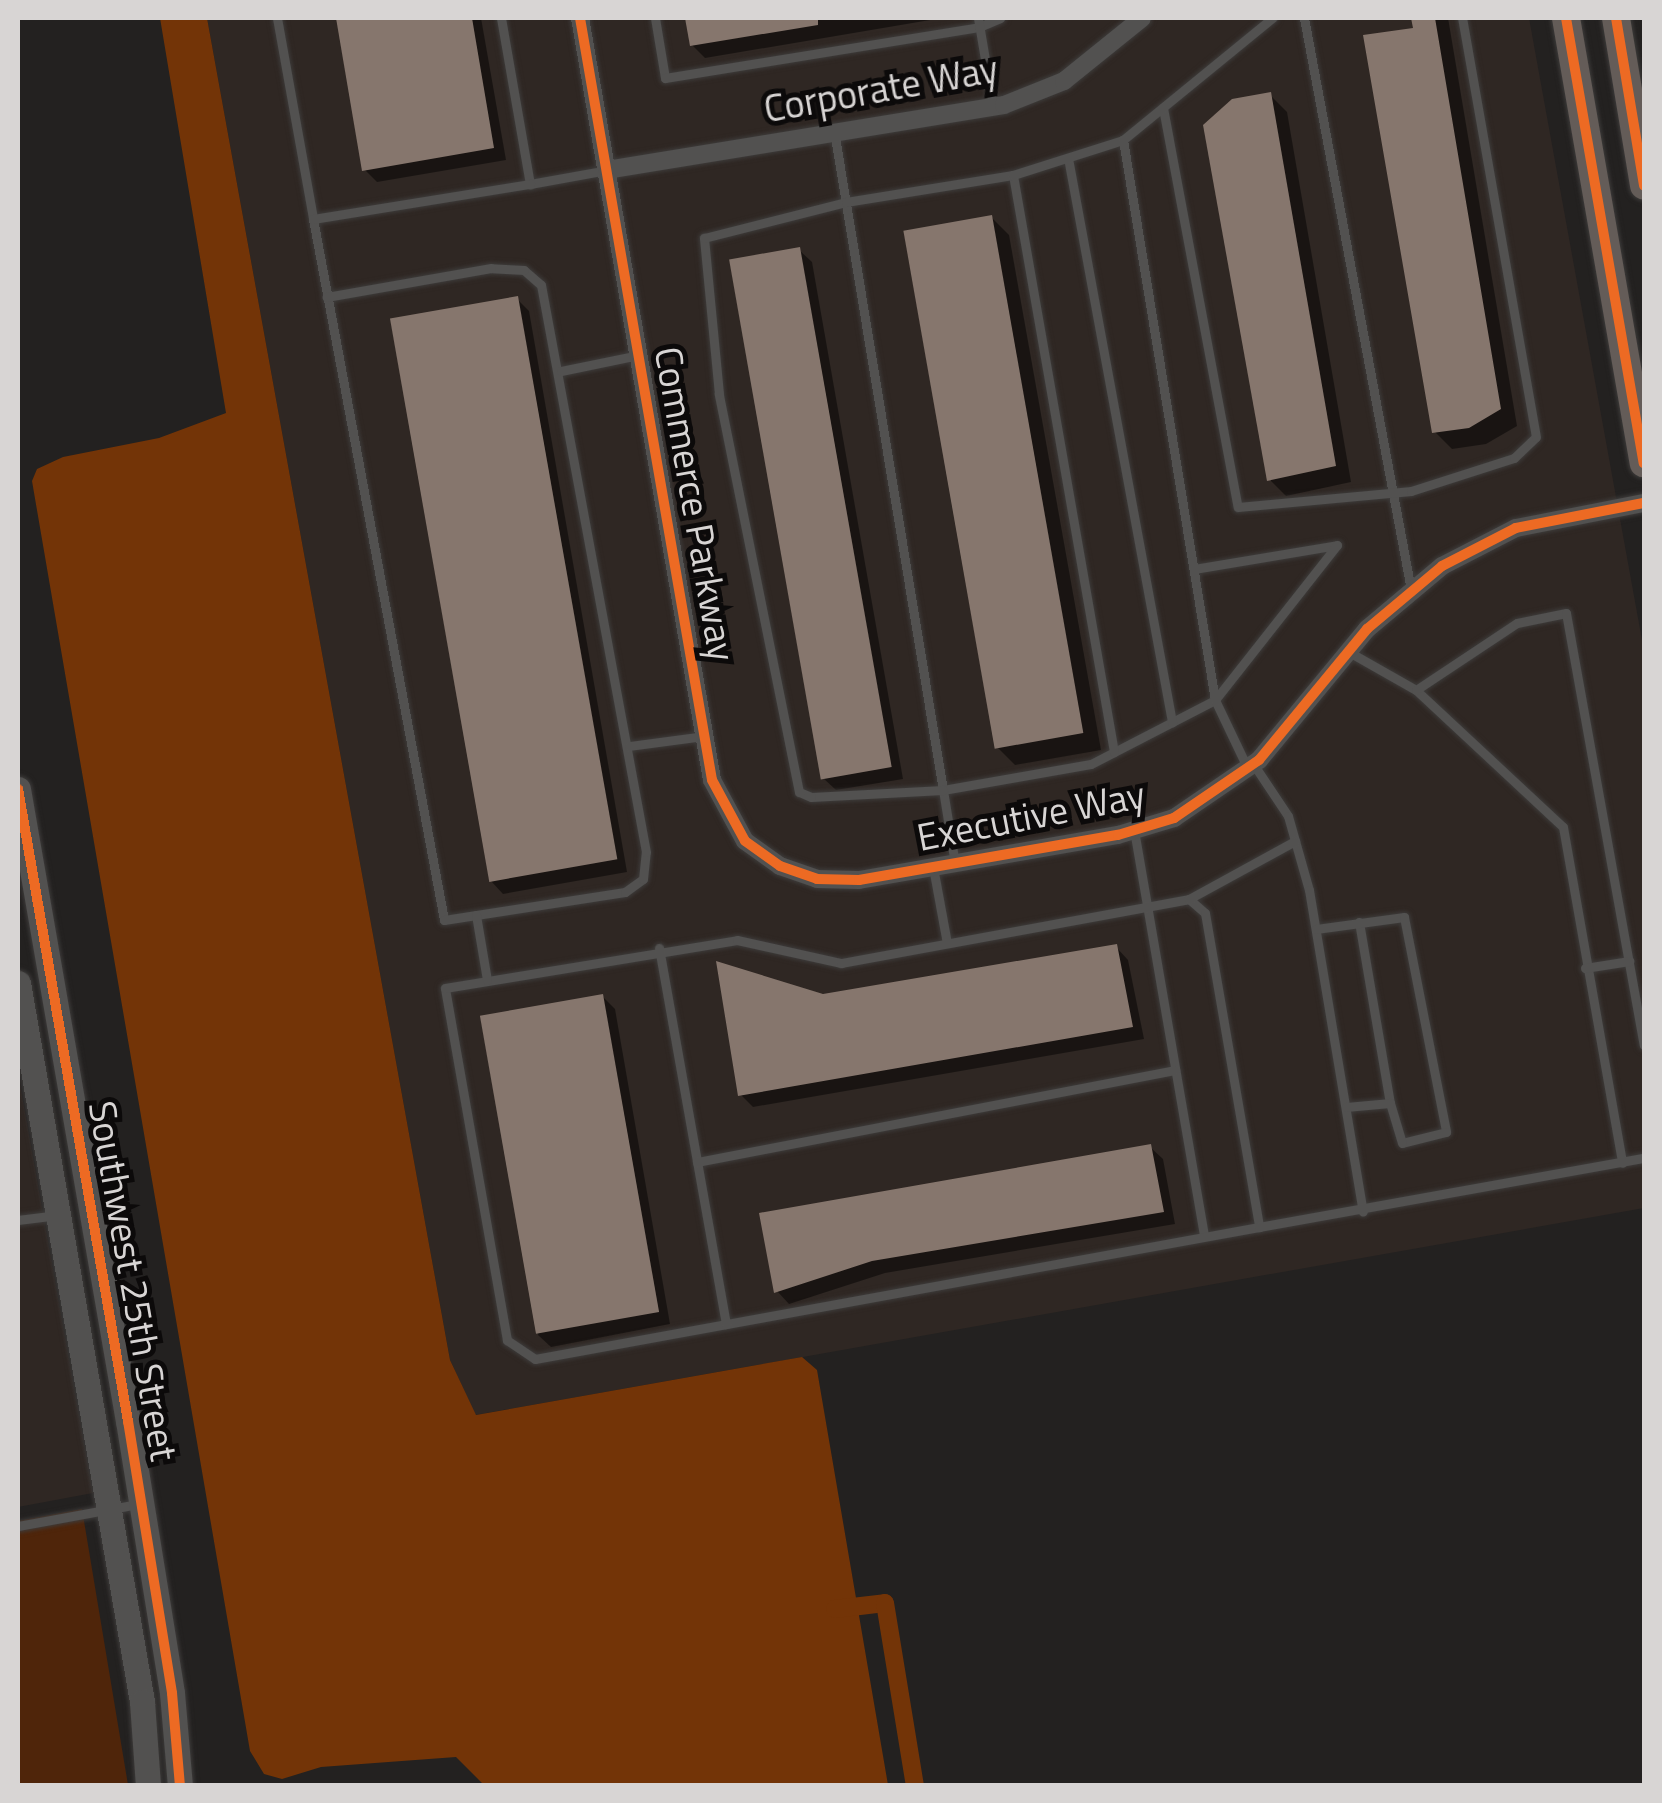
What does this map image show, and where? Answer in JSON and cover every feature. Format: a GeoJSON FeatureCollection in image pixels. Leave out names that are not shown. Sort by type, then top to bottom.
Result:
{"type":"FeatureCollection","features":[{"type":"Feature","properties":{"kind":"main road"},"geometry":{"type":"LineString","coordinates":[[1566,18],[1644,464]]}},
{"type":"Feature","properties":{"kind":"main road"},"geometry":{"type":"LineString","coordinates":[[1616,18],[1644,186]]}},
{"type":"Feature","properties":{"kind":"street","name":"Commerce Parkway"},"geometry":{"type":"LineString","coordinates":[[580,18],[712,780],[745,841]]}},
{"type":"Feature","properties":{"kind":"street","name":"Corporate Way"},"geometry":{"type":"LineString","coordinates":[[607,170],[993,107],[1064,81],[1142,18]]}},
{"type":"Feature","properties":{"kind":"street","name":"Executive Way"},"geometry":{"type":"LineString","coordinates":[[745,841],[780,866],[816,879],[859,880],[1134,830],[1174,818],[1251,767],[1291,728],[1349,652],[1442,566],[1516,528],[1566,513],[1644,503]]}},
{"type":"Feature","properties":{"kind":"street","name":"Southwest 25th Street"},"geometry":{"type":"LineString","coordinates":[[18,789],[141,1504],[180,1786]]}},
{"type":"Feature","properties":{"kind":"street","name":"Southwest 25th Street"},"geometry":{"type":"LineString","coordinates":[[18,982],[142,1702],[148,1786]]}},
{"type":"Feature","properties":{"kind":"lane"},"geometry":{"type":"LineString","coordinates":[[277,18],[313,220],[444,920],[625,892],[643,879],[646,852],[561,371],[541,285],[524,270],[491,268],[328,297]]}},
{"type":"Feature","properties":{"kind":"lane"},"geometry":{"type":"LineString","coordinates":[[501,18],[530,184]]}},
{"type":"Feature","properties":{"kind":"lane"},"geometry":{"type":"LineString","coordinates":[[655,18],[664,78],[1000,18]]}},
{"type":"Feature","properties":{"kind":"lane"},"geometry":{"type":"LineString","coordinates":[[1194,570],[1337,545],[1215,700],[1091,764],[943,790],[811,797],[799,792],[719,394],[704,238],[846,202],[1014,174],[1124,140],[1272,18]]}},
{"type":"Feature","properties":{"kind":"lane"},"geometry":{"type":"LineString","coordinates":[[1304,18],[1412,591]]}},
{"type":"Feature","properties":{"kind":"lane"},"geometry":{"type":"LineString","coordinates":[[1162,108],[1238,507],[1393,492],[1514,458],[1536,436],[1462,18]]}},
{"type":"Feature","properties":{"kind":"lane"},"geometry":{"type":"LineString","coordinates":[[979,22],[993,107]]}},
{"type":"Feature","properties":{"kind":"lane"},"geometry":{"type":"LineString","coordinates":[[834,131],[955,864]]}},
{"type":"Feature","properties":{"kind":"lane"},"geometry":{"type":"LineString","coordinates":[[1124,140],[1215,700],[1251,767],[1288,816],[1316,929],[1363,1210]]}},
{"type":"Feature","properties":{"kind":"lane"},"geometry":{"type":"LineString","coordinates":[[1068,158],[1172,722]]}},
{"type":"Feature","properties":{"kind":"lane"},"geometry":{"type":"LineString","coordinates":[[313,220],[607,170]]}},
{"type":"Feature","properties":{"kind":"lane"},"geometry":{"type":"LineString","coordinates":[[1014,174],[1114,752]]}},
{"type":"Feature","properties":{"kind":"lane"},"geometry":{"type":"LineString","coordinates":[[561,371],[638,355]]}},
{"type":"Feature","properties":{"kind":"lane"},"geometry":{"type":"LineString","coordinates":[[1416,690],[1517,623],[1566,613],[1644,1045]]}},
{"type":"Feature","properties":{"kind":"lane"},"geometry":{"type":"LineString","coordinates":[[1349,652],[1416,690],[1563,827],[1622,1163]]}},
{"type":"Feature","properties":{"kind":"lane"},"geometry":{"type":"LineString","coordinates":[[629,746],[704,736]]}},
{"type":"Feature","properties":{"kind":"lane"},"geometry":{"type":"LineString","coordinates":[[1134,830],[1204,1236]]}},
{"type":"Feature","properties":{"kind":"lane"},"geometry":{"type":"LineString","coordinates":[[1295,841],[1189,899],[841,963],[737,940],[658,948],[445,988],[506,1340],[535,1358],[1644,1158]]}},
{"type":"Feature","properties":{"kind":"lane"},"geometry":{"type":"LineString","coordinates":[[933,868],[947,943]]}},
{"type":"Feature","properties":{"kind":"lane"},"geometry":{"type":"LineString","coordinates":[[1189,899],[1205,913],[1258,1226]]}},
{"type":"Feature","properties":{"kind":"lane"},"geometry":{"type":"LineString","coordinates":[[476,915],[487,980]]}},
{"type":"Feature","properties":{"kind":"lane"},"geometry":{"type":"LineString","coordinates":[[1316,929],[1359,922],[1396,916],[1409,925],[1446,1132],[1402,1143],[1390,1104],[1359,922]]}},
{"type":"Feature","properties":{"kind":"lane"},"geometry":{"type":"LineString","coordinates":[[658,948],[726,1324]]}},
{"type":"Feature","properties":{"kind":"lane"},"geometry":{"type":"LineString","coordinates":[[1585,968],[1630,961]]}},
{"type":"Feature","properties":{"kind":"lane"},"geometry":{"type":"LineString","coordinates":[[697,1162],[1175,1070]]}},
{"type":"Feature","properties":{"kind":"lane"},"geometry":{"type":"LineString","coordinates":[[1346,1106],[1390,1104]]}},
{"type":"Feature","properties":{"kind":"lane"},"geometry":{"type":"LineString","coordinates":[[18,1220],[58,1215]]}},
{"type":"Feature","properties":{"kind":"lane"},"geometry":{"type":"LineString","coordinates":[[18,1526],[141,1504]]}},
{"type":"Feature","properties":{"kind":"shaded area"},"geometry":{"type":"Polygon","coordinates":[[[160,18],[207,18],[450,1360],[476,1415],[802,1357],[817,1370],[888,1785],[484,1785],[456,1757],[321,1767],[282,1779],[264,1774],[250,1751],[32,481],[37,469],[63,457],[159,438],[226,413],[160,18]]]}},
{"type":"Feature","properties":{"kind":"shaded area"},"geometry":{"type":"Polygon","coordinates":[[[207,18],[1529,18],[1644,651],[1644,1208],[475,1415],[450,1360],[207,18]]]}},
{"type":"Feature","properties":{"kind":"shaded area"},"geometry":{"type":"Polygon","coordinates":[[[18,1073],[93,1493],[18,1507],[18,1073]]]}},
{"type":"Feature","properties":{"kind":"shaded area"},"geometry":{"type":"Polygon","coordinates":[[[82,1509],[128,1785],[18,1786],[18,1521],[82,1509]]]}},
{"type":"Feature","properties":{"kind":"building"},"geometry":{"type":"Polygon","coordinates":[[[336,18],[472,18],[494,148],[362,171],[336,18]]]}},
{"type":"Feature","properties":{"kind":"building"},"geometry":{"type":"Polygon","coordinates":[[[685,18],[818,18],[818,25],[690,46],[685,18]]]}},
{"type":"Feature","properties":{"kind":"building"},"geometry":{"type":"Polygon","coordinates":[[[1411,18],[1435,18],[1501,409],[1469,428],[1432,433],[1363,35],[1413,28],[1411,18]]]}},
{"type":"Feature","properties":{"kind":"building"},"geometry":{"type":"Polygon","coordinates":[[[1271,92],[1336,466],[1267,481],[1203,125],[1232,99],[1271,92]]]}},
{"type":"Feature","properties":{"kind":"building"},"geometry":{"type":"Polygon","coordinates":[[[992,215],[1083,733],[995,749],[903,231],[992,215]]]}},
{"type":"Feature","properties":{"kind":"building"},"geometry":{"type":"Polygon","coordinates":[[[800,247],[892,767],[821,779],[729,260],[800,247]]]}},
{"type":"Feature","properties":{"kind":"building"},"geometry":{"type":"Polygon","coordinates":[[[518,296],[617,859],[489,882],[390,319],[518,296]]]}},
{"type":"Feature","properties":{"kind":"building"},"geometry":{"type":"Polygon","coordinates":[[[1117,944],[1133,1027],[738,1096],[716,961],[823,994],[1117,944]]]}},
{"type":"Feature","properties":{"kind":"building"},"geometry":{"type":"Polygon","coordinates":[[[603,994],[659,1312],[536,1334],[480,1016],[603,994]]]}},
{"type":"Feature","properties":{"kind":"building"},"geometry":{"type":"Polygon","coordinates":[[[1151,1144],[1164,1212],[872,1261],[774,1293],[759,1213],[1151,1144]]]}},
{"type":"Feature","properties":{"kind":"waterway"},"geometry":{"type":"LineString","coordinates":[[835,1609],[885,1603],[915,1786]]}},
{"type":"Feature","properties":{"kind":"cycle path"},"geometry":{"type":"LineString","coordinates":[[580,18],[712,780],[745,841],[780,866],[817,879],[859,880],[1118,835],[1174,818],[1259,760],[1367,629],[1442,566],[1516,528],[1644,503]]}},
{"type":"Feature","properties":{"kind":"cycle path"},"geometry":{"type":"LineString","coordinates":[[1566,18],[1644,463]]}},
{"type":"Feature","properties":{"kind":"cycle path"},"geometry":{"type":"LineString","coordinates":[[1616,18],[1644,186]]}},
{"type":"Feature","properties":{"kind":"cycle path"},"geometry":{"type":"LineString","coordinates":[[18,789],[128,1421],[172,1693],[180,1786]]}}]}
